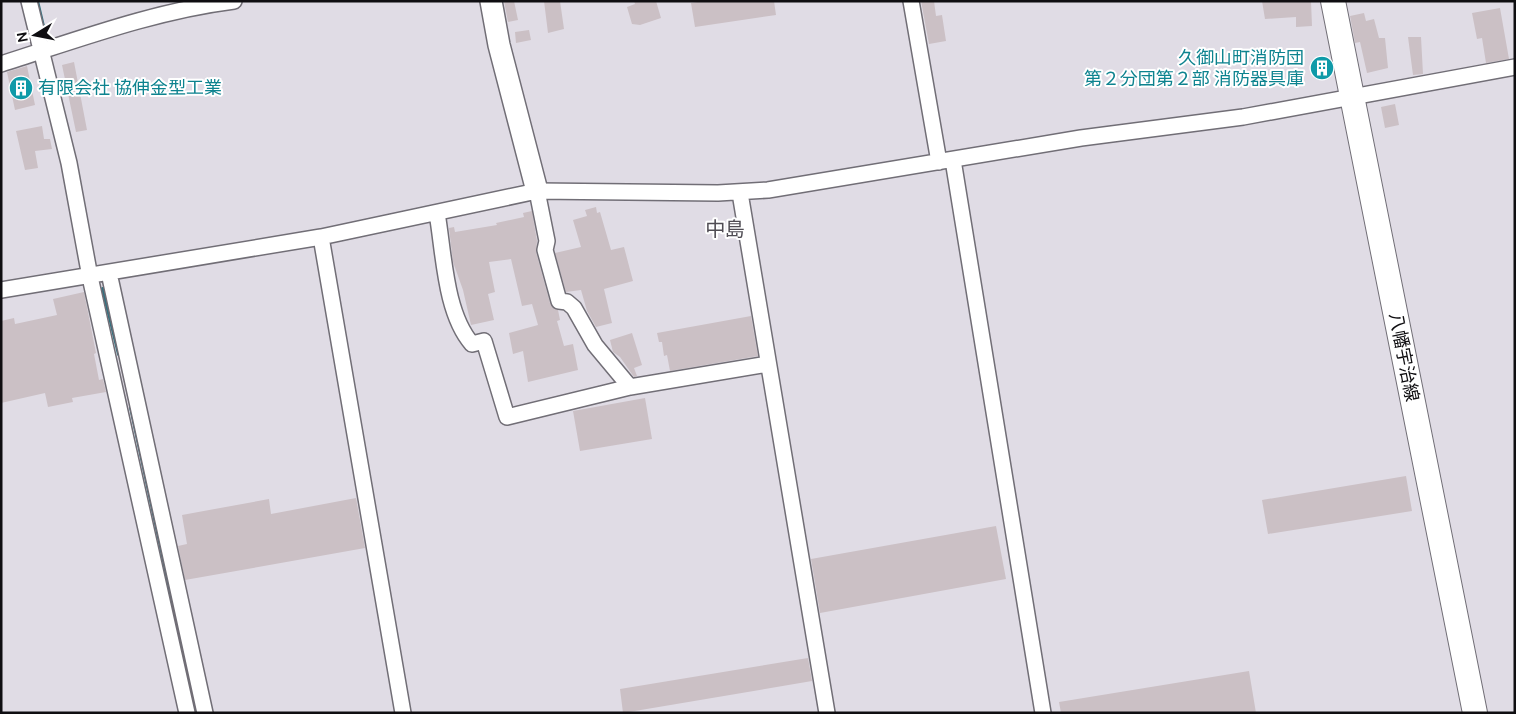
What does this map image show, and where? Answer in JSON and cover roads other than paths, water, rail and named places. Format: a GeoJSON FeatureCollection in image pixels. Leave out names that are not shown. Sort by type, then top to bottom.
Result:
{"type":"FeatureCollection","features":[{"type":"Feature","properties":{"kind":"main road","name":"八幡宇治線"},"geometry":{"type":"LineString","coordinates":[[1333,1],[1350,96],[1475,713]]}},
{"type":"Feature","properties":{"kind":"street"},"geometry":{"type":"LineString","coordinates":[[30,1],[69,163],[90,277],[187,713]]}},
{"type":"Feature","properties":{"kind":"street"},"geometry":{"type":"LineString","coordinates":[[1,64],[86,36],[175,13],[234,1]]}},
{"type":"Feature","properties":{"kind":"street"},"geometry":{"type":"LineString","coordinates":[[491,1],[499,45],[537,191],[546,241],[545,250],[559,301],[574,308],[594,345],[630,387]]}},
{"type":"Feature","properties":{"kind":"street"},"geometry":{"type":"LineString","coordinates":[[911,1],[946,161],[1043,713]]}},
{"type":"Feature","properties":{"kind":"street"},"geometry":{"type":"LineString","coordinates":[[1,290],[109,274],[321,238],[537,191],[740,193],[792,187],[1081,138],[1242,117],[1321,104],[1350,96],[1515,66]]}},
{"type":"Feature","properties":{"kind":"street"},"geometry":{"type":"LineString","coordinates":[[740,193],[827,713]]}},
{"type":"Feature","properties":{"kind":"street"},"geometry":{"type":"LineString","coordinates":[[437,213],[452,306],[461,331],[472,344],[484,341],[507,418],[630,387],[768,364]]}},
{"type":"Feature","properties":{"kind":"street"},"geometry":{"type":"LineString","coordinates":[[321,238],[402,713]]}},
{"type":"Feature","properties":{"kind":"street"},"geometry":{"type":"LineString","coordinates":[[109,274],[205,713]]}},
{"type":"Feature","properties":{"kind":"waterway"},"geometry":{"type":"LineString","coordinates":[[37,1],[46,39]]}},
{"type":"Feature","properties":{"kind":"waterway"},"geometry":{"type":"LineString","coordinates":[[103,289],[119,354]]}},
{"type":"Feature","properties":{"kind":"waterway"},"geometry":{"type":"LineString","coordinates":[[131,407],[180,635]]}},
{"type":"Feature","properties":{"kind":"place","name":"久御山町消防団 第２分団第２部 消防器具庫"},"geometry":{"type":"Point","coordinates":[1322,68]}},
{"type":"Feature","properties":{"kind":"place","name":"有限会社 協伸金型工業"},"geometry":{"type":"Point","coordinates":[21,88]}},
{"type":"Feature","properties":{"kind":"district","name":"中島"},"geometry":{"type":"Point","coordinates":[725,229]}}]}
